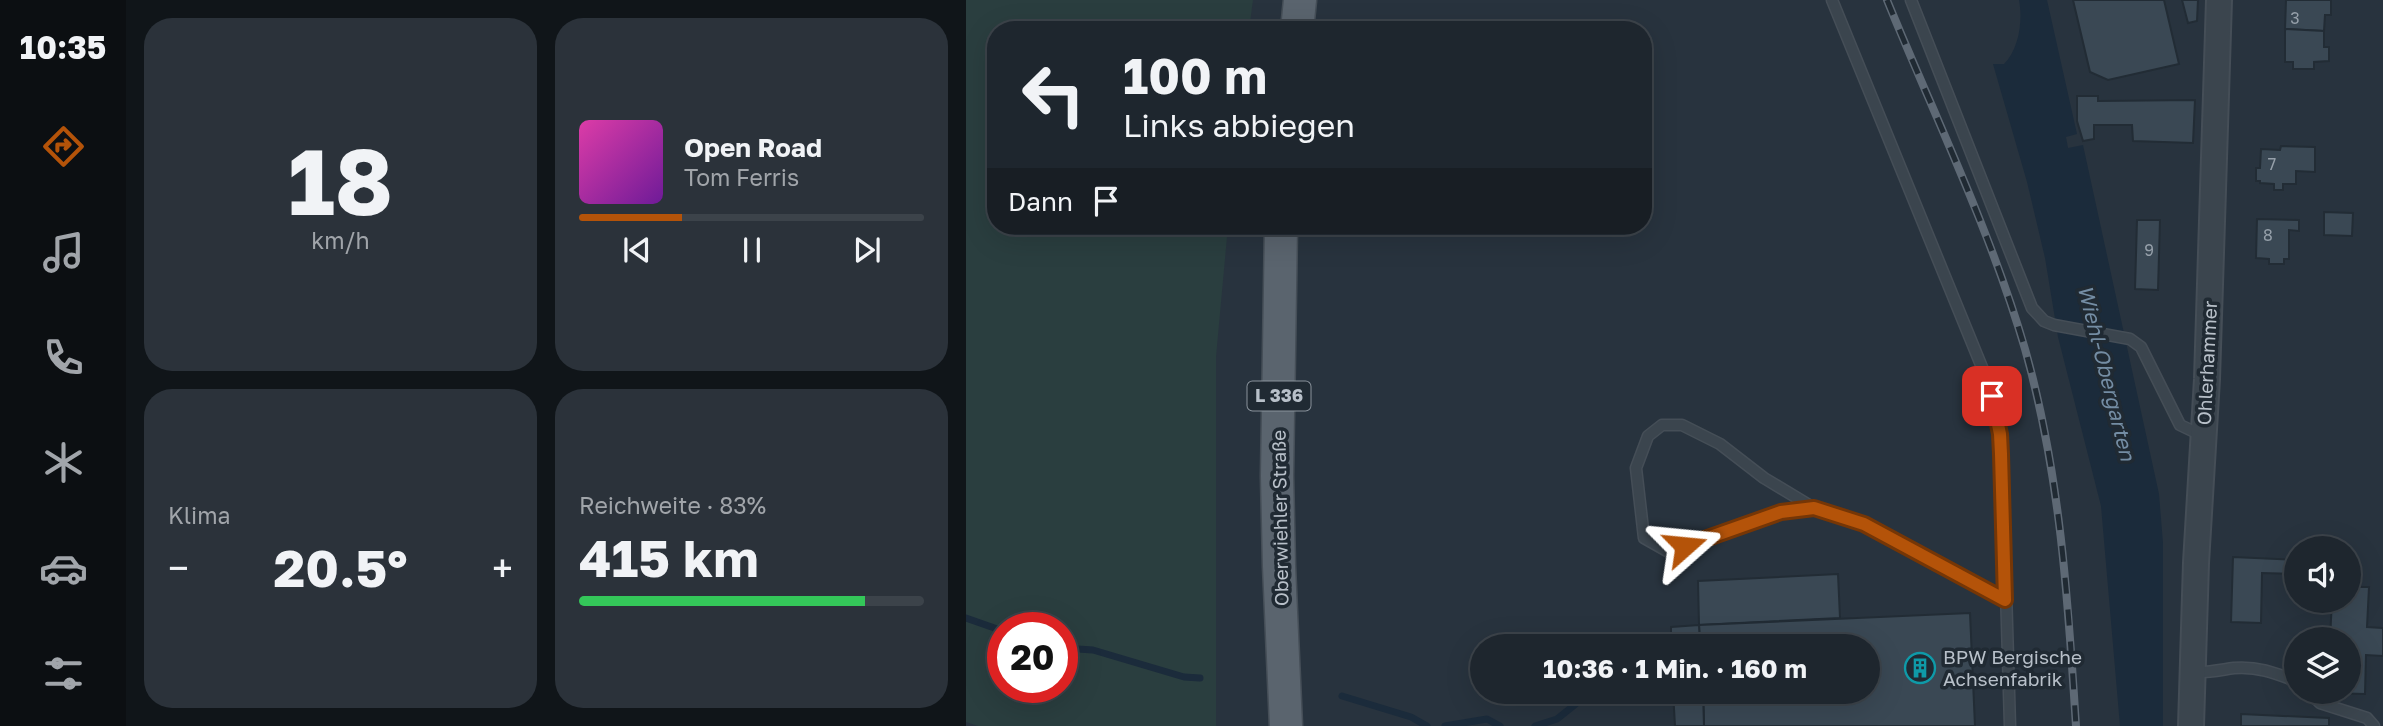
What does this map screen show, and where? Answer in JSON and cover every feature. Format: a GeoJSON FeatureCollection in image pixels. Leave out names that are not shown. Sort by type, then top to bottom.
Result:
{"type":"FeatureCollection","features":[{"type":"Feature","properties":{"kind":"main road"},"geometry":{"type":"LineString","coordinates":[[1298,21],[1300,0]]}},
{"type":"Feature","properties":{"kind":"main road","name":"Oberwiehler Straße"},"geometry":{"type":"LineString","coordinates":[[1282,235],[1277,475],[1286,726]]}},
{"type":"Feature","properties":{"kind":"street","name":"Ohlerhammer"},"geometry":{"type":"LineString","coordinates":[[2191,726],[2191,671],[2203,436],[2219,0]]}},
{"type":"Feature","properties":{"kind":"lane"},"geometry":{"type":"LineString","coordinates":[[1832,0],[1988,382],[1996,410],[2001,444],[2010,726]]}},
{"type":"Feature","properties":{"kind":"lane"},"geometry":{"type":"LineString","coordinates":[[1911,0],[2032,307],[2044,321],[2054,325],[2130,339],[2141,347],[2180,425],[2203,436]]}},
{"type":"Feature","properties":{"kind":"lane"},"geometry":{"type":"LineString","coordinates":[[1814,508],[1781,512],[1704,541],[1667,551],[1644,538],[1636,468],[1648,436],[1662,425],[1682,425],[1720,444],[1764,478],[1814,508],[1864,524],[2005,600]]}},
{"type":"Feature","properties":{"kind":"lane"},"geometry":{"type":"LineString","coordinates":[[2191,671],[2207,673],[2236,668],[2267,669],[2284,676]]}},
{"type":"Feature","properties":{"kind":"lane"},"geometry":{"type":"LineString","coordinates":[[2323,704],[2367,718],[2374,726]]}},
{"type":"Feature","properties":{"kind":"green space"},"geometry":{"type":"Polygon","coordinates":[[[966,0],[1253,0],[1250,21],[987,21],[987,235],[1227,235],[1216,357],[1216,726],[978,726],[966,722],[966,0]]]}},
{"type":"Feature","properties":{"kind":"water","name":"Wiehl-Obergarten"},"geometry":{"type":"Polygon","coordinates":[[[2019,0],[2047,0],[2077,134],[2066,137],[2068,148],[2083,145],[2159,494],[2163,543],[2163,726],[2120,726],[2101,506],[2058,337],[2045,258],[2027,182],[1993,64],[2004,64],[2013,51],[2020,26],[2019,0]]]}},
{"type":"Feature","properties":{"kind":"building"},"geometry":{"type":"Polygon","coordinates":[[[2073,0],[2164,0],[2179,64],[2108,80],[2090,72],[2073,0]]]}},
{"type":"Feature","properties":{"kind":"building"},"geometry":{"type":"Polygon","coordinates":[[[2182,0],[2198,0],[2197,21],[2188,23],[2182,0]]]}},
{"type":"Feature","properties":{"kind":"building"},"geometry":{"type":"Polygon","coordinates":[[[2286,0],[2331,0],[2331,15],[2325,15],[2324,31],[2285,29],[2286,0]]]}},
{"type":"Feature","properties":{"kind":"building"},"geometry":{"type":"Polygon","coordinates":[[[2285,29],[2324,31],[2324,47],[2329,47],[2329,61],[2314,62],[2314,69],[2293,69],[2293,62],[2285,62],[2285,29]]]}},
{"type":"Feature","properties":{"kind":"building"},"geometry":{"type":"Polygon","coordinates":[[[2077,96],[2098,96],[2098,101],[2195,100],[2193,143],[2133,141],[2132,125],[2094,125],[2094,139],[2083,141],[2077,121],[2077,96]]]}},
{"type":"Feature","properties":{"kind":"building"},"geometry":{"type":"Polygon","coordinates":[[[2281,146],[2315,147],[2315,172],[2296,171],[2296,184],[2283,184],[2283,190],[2274,190],[2274,184],[2256,181],[2256,168],[2260,168],[2261,149],[2280,150],[2281,146]]]}},
{"type":"Feature","properties":{"kind":"building"},"geometry":{"type":"Polygon","coordinates":[[[2324,212],[2353,213],[2352,236],[2324,235],[2324,212]]]}},
{"type":"Feature","properties":{"kind":"building"},"geometry":{"type":"Polygon","coordinates":[[[2257,219],[2299,220],[2299,231],[2289,230],[2289,259],[2284,259],[2284,264],[2269,264],[2269,259],[2256,258],[2257,219]]]}},
{"type":"Feature","properties":{"kind":"building"},"geometry":{"type":"Polygon","coordinates":[[[2137,220],[2160,220],[2158,290],[2135,289],[2137,220]]]}},
{"type":"Feature","properties":{"kind":"building"},"geometry":{"type":"Polygon","coordinates":[[[2233,557],[2284,559],[2284,574],[2262,573],[2261,623],[2231,622],[2233,557]]]}},
{"type":"Feature","properties":{"kind":"building"},"geometry":{"type":"Polygon","coordinates":[[[1838,574],[1840,618],[1699,625],[1698,581],[1838,574]]]}},
{"type":"Feature","properties":{"kind":"building"},"geometry":{"type":"Polygon","coordinates":[[[2361,587],[2369,587],[2367,627],[2383,628],[2383,656],[2366,655],[2365,694],[2361,694],[2361,627],[2331,627],[2331,613],[2361,613],[2361,587]]]}},
{"type":"Feature","properties":{"kind":"building","name":"BPW Bergische Achsenfabrik"},"geometry":{"type":"Polygon","coordinates":[[[1970,613],[1975,726],[1704,726],[1703,704],[1880,704],[1880,634],[1699,634],[1699,625],[1970,613]]]}},
{"type":"Feature","properties":{"kind":"building"},"geometry":{"type":"Polygon","coordinates":[[[1699,625],[1699,634],[1671,634],[1671,627],[1699,625]]]}},
{"type":"Feature","properties":{"kind":"building"},"geometry":{"type":"Polygon","coordinates":[[[1674,704],[1703,704],[1704,726],[1675,726],[1674,704]]]}},
{"type":"Feature","properties":{"kind":"building"},"geometry":{"type":"Polygon","coordinates":[[[2241,714],[2329,718],[2329,726],[2241,726],[2241,714]]]}},
{"type":"Feature","properties":{"kind":"waterway"},"geometry":{"type":"LineString","coordinates":[[966,618],[987,625]]}},
{"type":"Feature","properties":{"kind":"waterway"},"geometry":{"type":"LineString","coordinates":[[1078,649],[1093,650],[1184,677],[1200,678]]}},
{"type":"Feature","properties":{"kind":"waterway"},"geometry":{"type":"LineString","coordinates":[[1342,696],[1411,717],[1427,726]]}},
{"type":"Feature","properties":{"kind":"waterway"},"geometry":{"type":"LineString","coordinates":[[1535,726],[1557,719],[1576,704]]}},
{"type":"Feature","properties":{"kind":"waterway"},"geometry":{"type":"LineString","coordinates":[[1445,726],[1487,719],[1500,726]]}},
{"type":"Feature","properties":{"kind":"railway"},"geometry":{"type":"LineString","coordinates":[[1887,0],[1978,216],[2025,349],[2047,442],[2061,536],[2076,726]]}},
{"type":"Feature","properties":{"kind":"place","name":"BPW Bergische Achsenfabrik"},"geometry":{"type":"Point","coordinates":[1920,668]}},
{"type":"Feature","properties":{"kind":"route"},"geometry":{"type":"LineString","coordinates":[[1685,546],[1781,512],[1814,508],[1864,524],[2005,600],[2000,434],[1992,396]]}}]}
